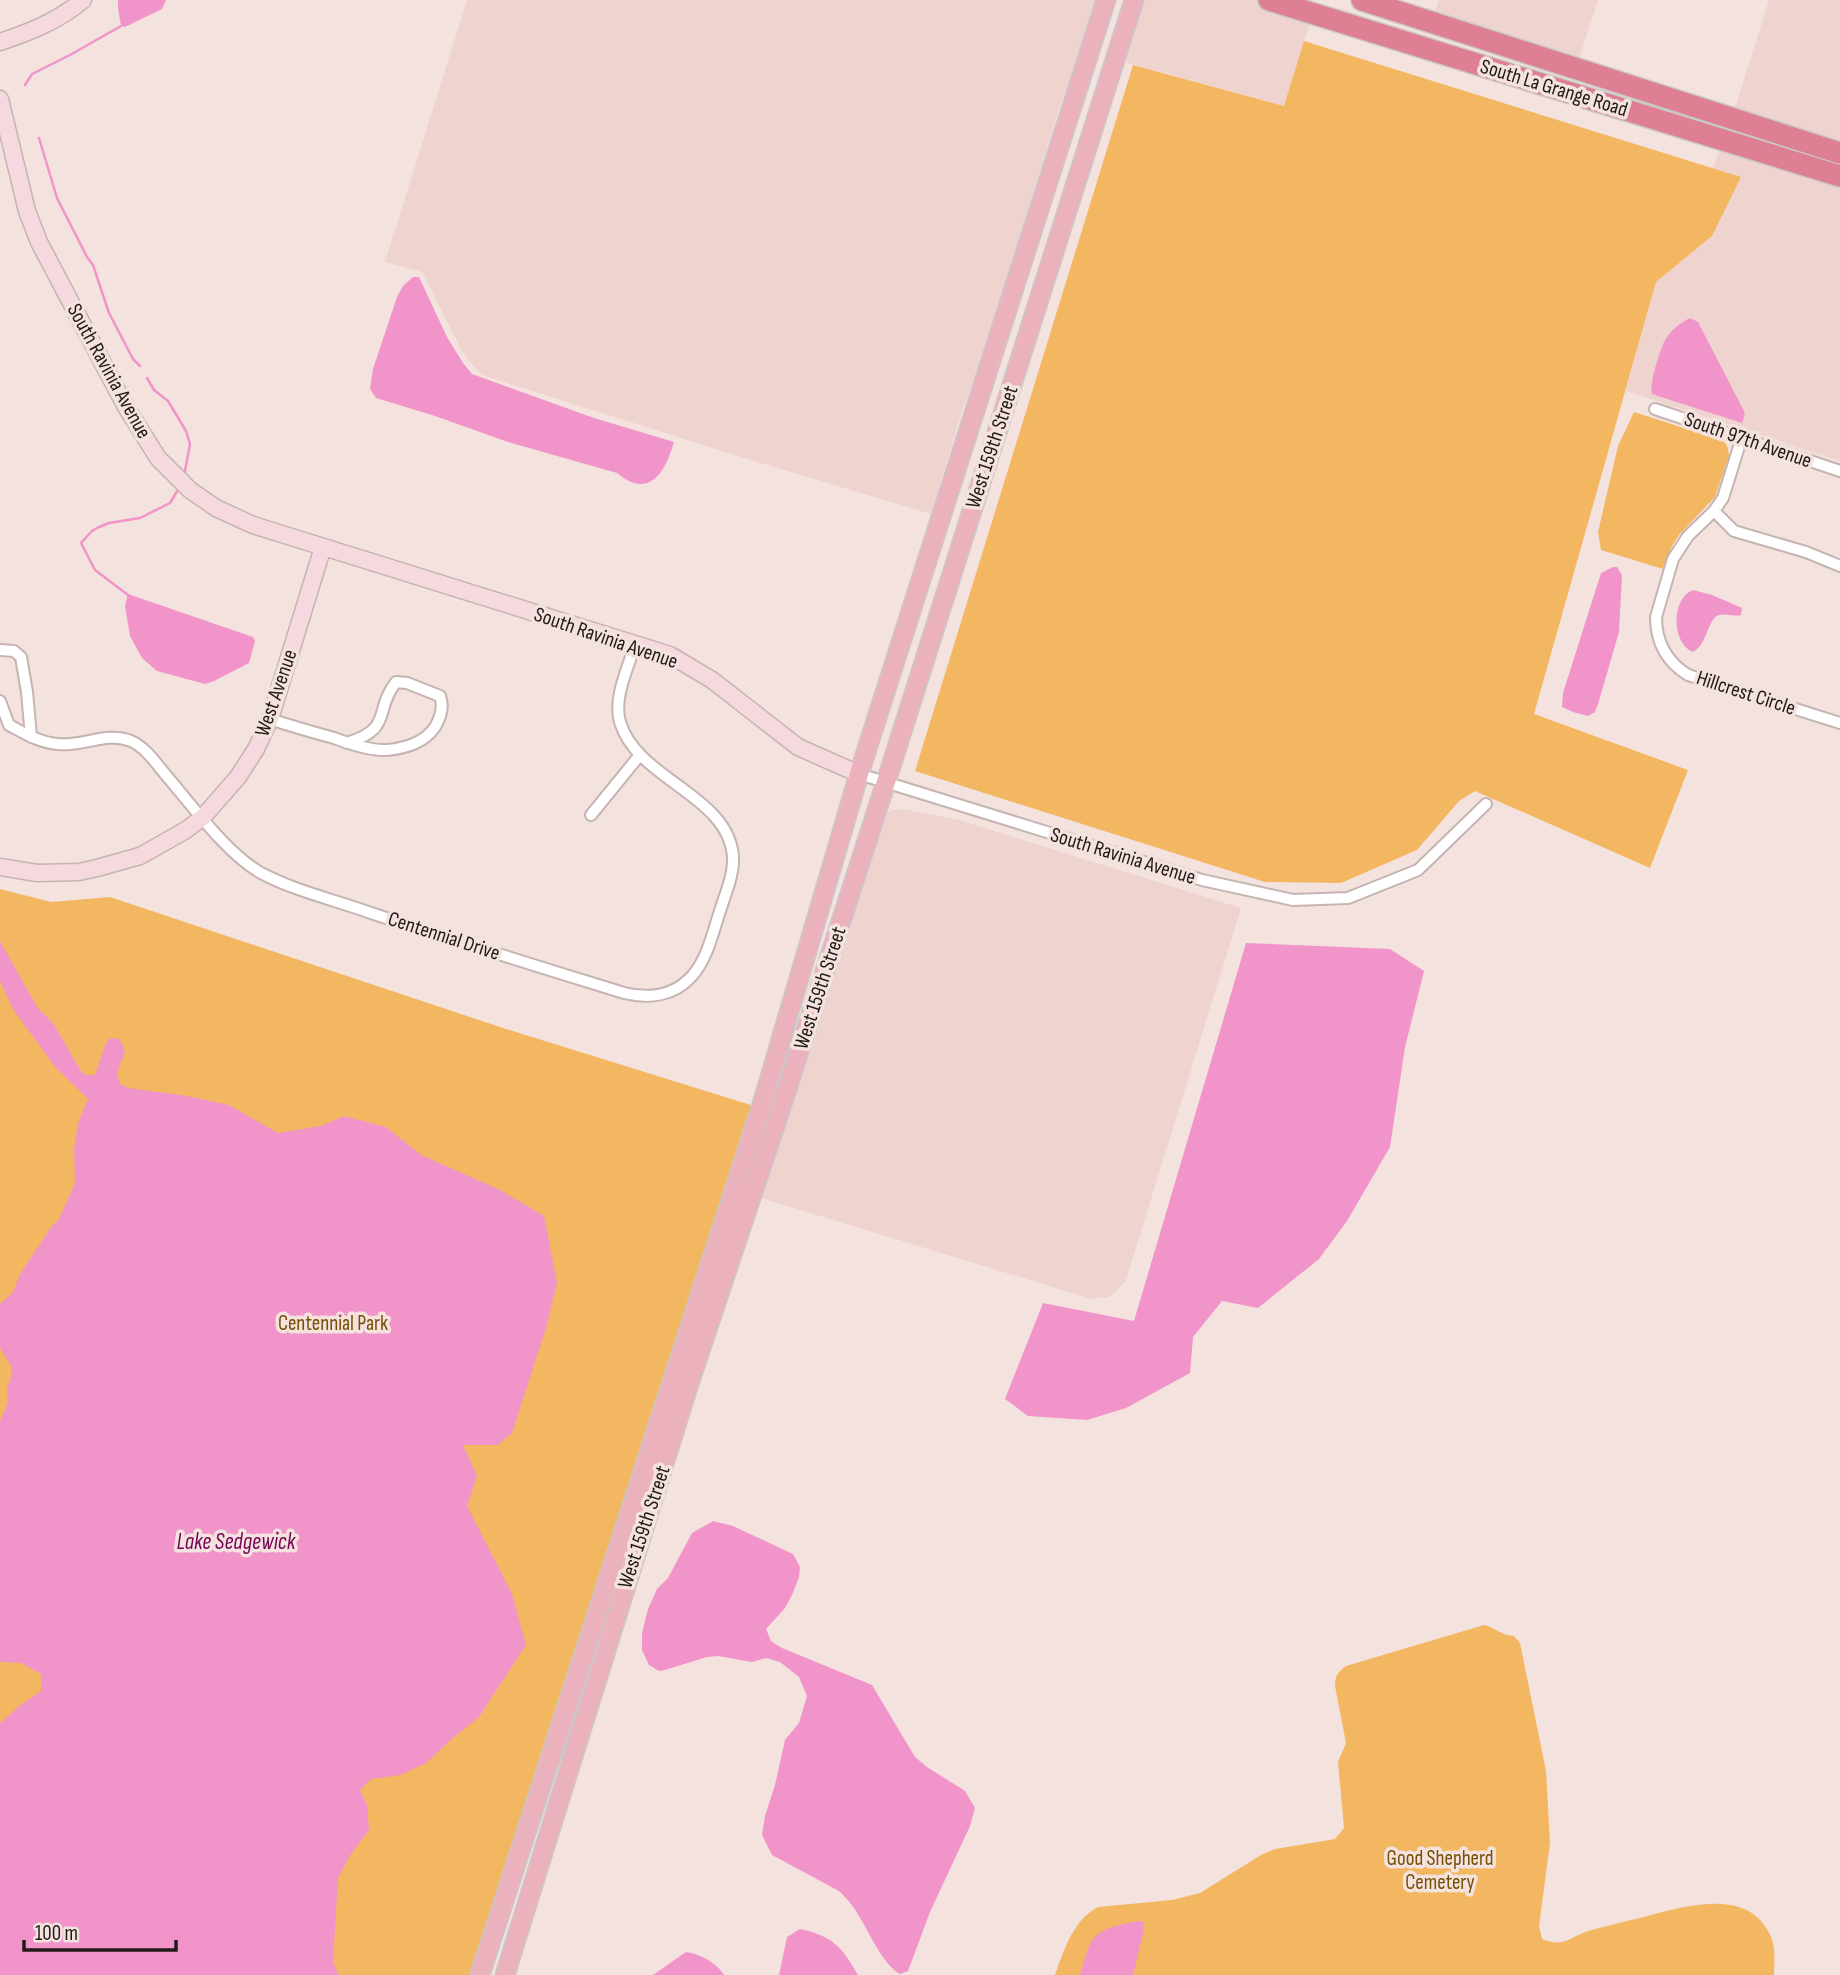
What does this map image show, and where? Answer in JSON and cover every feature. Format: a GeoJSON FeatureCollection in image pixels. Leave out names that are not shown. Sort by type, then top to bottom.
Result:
{"type":"FeatureCollection","features":[{"type":"Feature","properties":{"kind":"highway","name":"South La Grange Road"},"geometry":{"type":"LineString","coordinates":[[1269,0],[1840,176]]}},
{"type":"Feature","properties":{"kind":"highway","name":"South La Grange Road"},"geometry":{"type":"LineString","coordinates":[[1362,0],[1840,153]]}},
{"type":"Feature","properties":{"kind":"main road","name":"West 159th Street"},"geometry":{"type":"LineString","coordinates":[[481,1975],[760,1111],[859,774],[1107,0]]}},
{"type":"Feature","properties":{"kind":"main road","name":"West 159th Street"},"geometry":{"type":"LineString","coordinates":[[505,1975],[688,1387],[886,782],[1134,0]]}},
{"type":"Feature","properties":{"kind":"main road"},"geometry":{"type":"LineString","coordinates":[[522,1842],[542,1850]]}},
{"type":"Feature","properties":{"kind":"street"},"geometry":{"type":"LineString","coordinates":[[0,42],[41,27],[64,15],[83,0]]}},
{"type":"Feature","properties":{"kind":"street","name":"South Ravinia Avenue"},"geometry":{"type":"LineString","coordinates":[[0,99],[27,211],[39,242],[126,407],[158,458],[190,490],[216,508],[253,525],[670,655],[712,680],[798,747],[859,774],[1202,880],[1293,900],[1348,898],[1418,870],[1486,804]]}},
{"type":"Feature","properties":{"kind":"street","name":"South 97th Avenue"},"geometry":{"type":"LineString","coordinates":[[1655,409],[1840,471]]}},
{"type":"Feature","properties":{"kind":"street"},"geometry":{"type":"LineString","coordinates":[[1742,437],[1723,498],[1714,511],[1734,531],[1807,552],[1840,566]]}},
{"type":"Feature","properties":{"kind":"street","name":"Hillcrest Circle"},"geometry":{"type":"LineString","coordinates":[[1714,511],[1688,536],[1673,559],[1656,617],[1662,649],[1670,660],[1688,675],[1840,723]]}},
{"type":"Feature","properties":{"kind":"street","name":"West Avenue"},"geometry":{"type":"LineString","coordinates":[[0,867],[37,873],[79,872],[97,868],[140,856],[186,830],[203,817],[238,777],[256,749],[270,719],[323,547]]}},
{"type":"Feature","properties":{"kind":"street"},"geometry":{"type":"LineString","coordinates":[[591,815],[639,756],[620,721],[618,704],[635,645]]}},
{"type":"Feature","properties":{"kind":"street"},"geometry":{"type":"LineString","coordinates":[[0,650],[14,651],[21,657],[31,737]]}},
{"type":"Feature","properties":{"kind":"street"},"geometry":{"type":"LineString","coordinates":[[270,719],[347,743],[386,750],[418,743],[427,737],[436,725],[442,709],[440,696],[407,683],[396,682],[390,690],[376,729],[366,737],[347,743]]}},
{"type":"Feature","properties":{"kind":"street"},"geometry":{"type":"LineString","coordinates":[[0,701],[9,725],[31,737]]}},
{"type":"Feature","properties":{"kind":"street","name":"Centennial Drive"},"geometry":{"type":"LineString","coordinates":[[31,737],[59,745],[121,737],[134,742],[149,755],[239,857],[260,872],[284,883],[394,920],[640,997],[670,992],[685,984],[699,968],[732,874],[733,856],[729,838],[719,822],[701,804],[639,756]]}},
{"type":"Feature","properties":{"kind":"shaded area"},"geometry":{"type":"Polygon","coordinates":[[[467,0],[1095,0],[1085,44],[1061,103],[1028,209],[1029,214],[1006,296],[962,411],[931,514],[485,376],[473,366],[462,351],[422,272],[385,262],[467,0]]]}},
{"type":"Feature","properties":{"kind":"shaded area"},"geometry":{"type":"Polygon","coordinates":[[[1137,0],[1259,0],[1313,17],[1285,106],[1117,60],[1137,0]]]}},
{"type":"Feature","properties":{"kind":"shaded area"},"geometry":{"type":"Polygon","coordinates":[[[1439,0],[1598,0],[1577,65],[1433,18],[1439,0]]]}},
{"type":"Feature","properties":{"kind":"shaded area"},"geometry":{"type":"Polygon","coordinates":[[[1769,0],[1840,0],[1840,461],[1626,391],[1656,282],[1712,236],[1740,177],[1713,168],[1769,0]]]}},
{"type":"Feature","properties":{"kind":"shaded area"},"geometry":{"type":"Polygon","coordinates":[[[903,809],[959,820],[1241,908],[1126,1280],[1108,1297],[1092,1299],[758,1197],[884,815],[891,810],[903,809]]]}},
{"type":"Feature","properties":{"kind":"green space"},"geometry":{"type":"Polygon","coordinates":[[[1304,41],[1741,177],[1712,236],[1656,282],[1534,714],[1688,770],[1650,868],[1475,791],[1459,801],[1417,850],[1341,883],[1265,882],[915,771],[1133,65],[1284,106],[1304,41]]]}},
{"type":"Feature","properties":{"kind":"green space"},"geometry":{"type":"Polygon","coordinates":[[[1634,412],[1721,440],[1726,445],[1729,456],[1715,497],[1679,535],[1663,569],[1601,550],[1598,532],[1618,446],[1634,412]]]}},
{"type":"Feature","properties":{"kind":"green space","name":"Lake Sedgewick"},"geometry":{"type":"Polygon","coordinates":[[[0,889],[51,902],[110,897],[506,1029],[754,1106],[473,1975],[0,1975],[0,889]]]}},
{"type":"Feature","properties":{"kind":"green space","name":"Good Shepherd Cemetery"},"geometry":{"type":"Polygon","coordinates":[[[1484,1625],[1514,1636],[1520,1643],[1546,1771],[1550,1843],[1539,1926],[1542,1939],[1556,1943],[1566,1941],[1588,1931],[1694,1905],[1731,1905],[1747,1911],[1761,1921],[1771,1937],[1774,1975],[1055,1975],[1076,1928],[1098,1907],[1172,1900],[1200,1893],[1275,1849],[1335,1839],[1344,1828],[1338,1762],[1346,1743],[1335,1686],[1339,1672],[1346,1666],[1484,1625]]]}},
{"type":"Feature","properties":{"kind":"water"},"geometry":{"type":"Polygon","coordinates":[[[118,0],[166,0],[162,9],[125,27],[121,26],[118,0]]]}},
{"type":"Feature","properties":{"kind":"water"},"geometry":{"type":"Polygon","coordinates":[[[413,277],[419,277],[447,337],[472,374],[594,418],[674,442],[660,473],[648,483],[631,482],[617,473],[508,442],[376,398],[370,389],[373,369],[397,297],[403,286],[413,277]]]}},
{"type":"Feature","properties":{"kind":"water"},"geometry":{"type":"Polygon","coordinates":[[[1690,318],[1698,322],[1745,413],[1742,423],[1652,394],[1653,375],[1665,340],[1676,327],[1690,318]]]}},
{"type":"Feature","properties":{"kind":"water"},"geometry":{"type":"Polygon","coordinates":[[[1617,567],[1622,575],[1619,632],[1598,704],[1595,712],[1588,716],[1562,707],[1563,693],[1601,573],[1617,567]]]}},
{"type":"Feature","properties":{"kind":"water"},"geometry":{"type":"Polygon","coordinates":[[[1693,590],[1742,608],[1741,615],[1715,617],[1702,643],[1693,652],[1681,640],[1676,621],[1681,602],[1693,590]]]}},
{"type":"Feature","properties":{"kind":"water"},"geometry":{"type":"Polygon","coordinates":[[[128,594],[253,637],[255,641],[249,663],[205,684],[157,671],[142,658],[130,636],[125,606],[128,594]]]}},
{"type":"Feature","properties":{"kind":"water","name":"Lake Sedgewick"},"geometry":{"type":"Polygon","coordinates":[[[0,941],[37,1007],[53,1023],[85,1075],[95,1075],[108,1039],[117,1038],[125,1053],[118,1075],[120,1084],[128,1088],[229,1105],[278,1133],[321,1126],[344,1116],[386,1127],[421,1155],[498,1189],[544,1216],[557,1283],[546,1328],[512,1433],[498,1445],[463,1445],[477,1476],[467,1506],[512,1594],[526,1645],[479,1717],[426,1763],[400,1775],[371,1779],[360,1790],[367,1805],[369,1830],[351,1854],[338,1878],[333,1963],[339,1975],[0,1975],[0,1723],[41,1691],[41,1674],[21,1663],[0,1662],[0,1421],[8,1403],[7,1389],[11,1366],[0,1348],[0,1304],[13,1292],[20,1274],[59,1219],[75,1183],[74,1149],[78,1123],[88,1099],[55,1067],[13,1009],[0,981],[0,941]]]}},
{"type":"Feature","properties":{"kind":"water"},"geometry":{"type":"Polygon","coordinates":[[[1246,943],[1390,949],[1424,971],[1405,1047],[1390,1147],[1347,1221],[1319,1259],[1258,1308],[1222,1301],[1193,1337],[1190,1373],[1126,1408],[1087,1420],[1028,1416],[1005,1399],[1043,1303],[1134,1321],[1246,943]]]}},
{"type":"Feature","properties":{"kind":"water"},"geometry":{"type":"Polygon","coordinates":[[[713,1521],[733,1526],[793,1554],[800,1567],[799,1577],[785,1608],[766,1629],[771,1641],[872,1685],[915,1757],[965,1791],[975,1808],[970,1826],[930,1912],[908,1971],[900,1974],[887,1963],[853,1907],[839,1891],[772,1855],[762,1835],[785,1740],[799,1723],[807,1696],[799,1677],[780,1662],[766,1658],[752,1662],[718,1656],[707,1657],[659,1671],[649,1665],[642,1650],[642,1633],[657,1589],[668,1578],[692,1533],[713,1521]]]}},
{"type":"Feature","properties":{"kind":"water"},"geometry":{"type":"Polygon","coordinates":[[[1136,1921],[1143,1922],[1144,1929],[1133,1975],[1080,1975],[1096,1936],[1111,1928],[1136,1921]]]}},
{"type":"Feature","properties":{"kind":"water"},"geometry":{"type":"Polygon","coordinates":[[[800,1929],[829,1939],[847,1957],[858,1975],[779,1975],[787,1937],[800,1929]]]}},
{"type":"Feature","properties":{"kind":"water"},"geometry":{"type":"Polygon","coordinates":[[[686,1952],[708,1960],[724,1975],[653,1975],[686,1952]]]}},
{"type":"Feature","properties":{"kind":"waterway"},"geometry":{"type":"LineString","coordinates":[[25,85],[32,74],[121,26]]}},
{"type":"Feature","properties":{"kind":"waterway"},"geometry":{"type":"LineString","coordinates":[[39,138],[57,198],[93,265],[109,313],[133,359],[140,366]]}},
{"type":"Feature","properties":{"kind":"waterway"},"geometry":{"type":"LineString","coordinates":[[147,378],[154,390],[168,401],[186,431],[190,444],[184,476]]}},
{"type":"Feature","properties":{"kind":"waterway"},"geometry":{"type":"LineString","coordinates":[[128,595],[95,570],[81,543],[99,527],[140,518],[170,503],[179,488]]}},
{"type":"Feature","properties":{"kind":"park label","name":"Centennial Park"},"geometry":{"type":"Point","coordinates":[333,1323]}}]}
